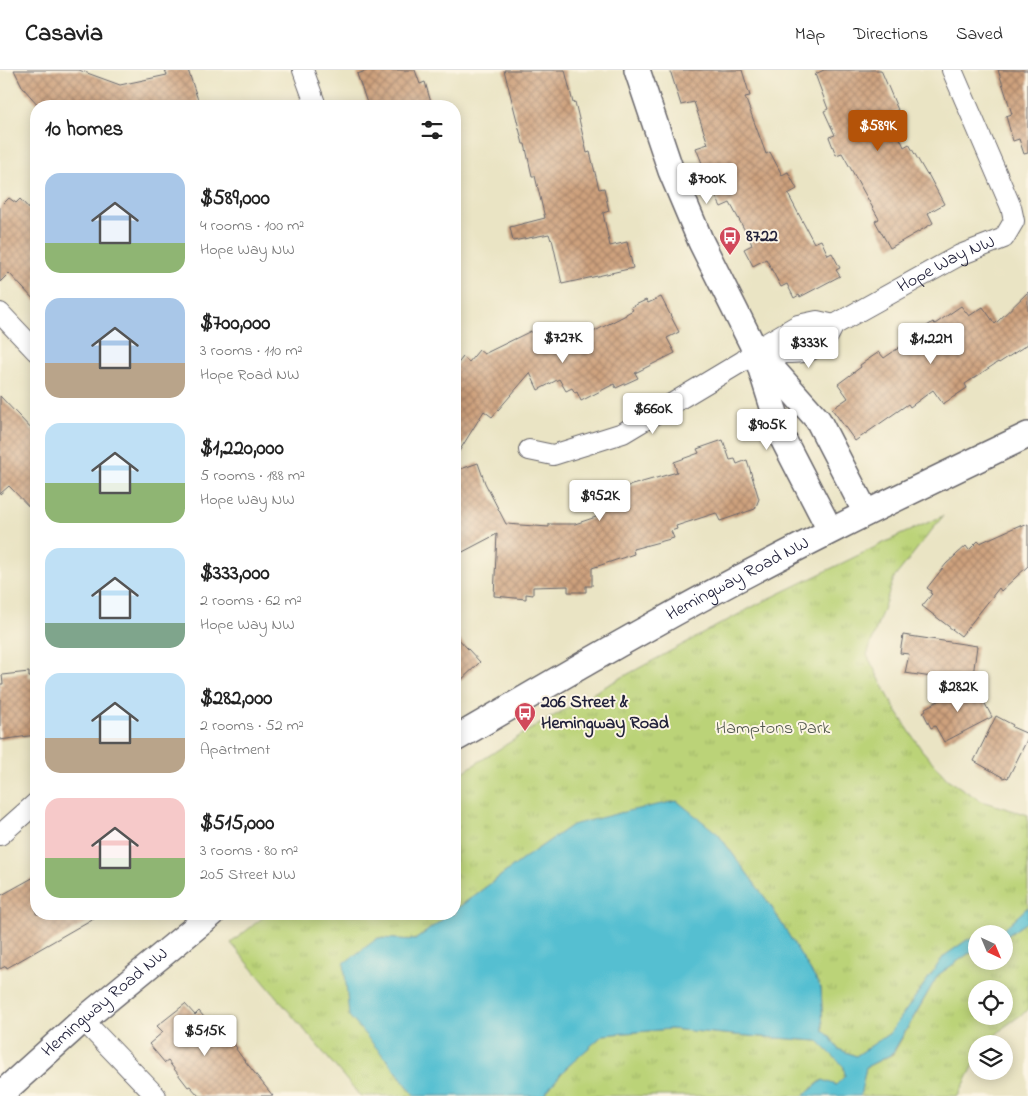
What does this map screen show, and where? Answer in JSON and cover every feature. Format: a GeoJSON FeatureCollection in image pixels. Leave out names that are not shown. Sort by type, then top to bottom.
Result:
{"type":"FeatureCollection","features":[{"type":"Feature","properties":{"kind":"street"},"geometry":{"type":"LineString","coordinates":[[303,70],[314,100]]}},
{"type":"Feature","properties":{"kind":"street"},"geometry":{"type":"LineString","coordinates":[[637,70],[671,171],[701,242],[755,350],[783,439],[830,530]]}},
{"type":"Feature","properties":{"kind":"street","name":"Hope Way NW"},"geometry":{"type":"LineString","coordinates":[[755,350],[797,353],[813,350],[827,338],[834,325],[960,255],[1004,238],[1014,221],[1011,207],[952,70]]}},
{"type":"Feature","properties":{"kind":"street"},"geometry":{"type":"LineString","coordinates":[[0,312],[30,344]]}},
{"type":"Feature","properties":{"kind":"street"},"geometry":{"type":"LineString","coordinates":[[529,450],[553,455],[623,433],[743,361],[755,350],[798,325],[818,322],[834,325]]}},
{"type":"Feature","properties":{"kind":"street"},"geometry":{"type":"LineString","coordinates":[[755,350],[818,420],[866,513]]}},
{"type":"Feature","properties":{"kind":"street","name":"Hemingway Road NW"},"geometry":{"type":"LineString","coordinates":[[461,736],[648,628],[830,530],[1028,434]]}},
{"type":"Feature","properties":{"kind":"street"},"geometry":{"type":"LineString","coordinates":[[0,835],[30,808]]}},
{"type":"Feature","properties":{"kind":"street","name":"Hemingway Road NW"},"geometry":{"type":"LineString","coordinates":[[0,1095],[83,1020],[205,920]]}},
{"type":"Feature","properties":{"kind":"street"},"geometry":{"type":"LineString","coordinates":[[83,1020],[156,1096]]}},
{"type":"Feature","properties":{"kind":"green space","name":"Hamptons Park"},"geometry":{"type":"Polygon","coordinates":[[[943,516],[894,578],[867,655],[895,709],[921,749],[947,779],[981,801],[1028,815],[1028,907],[1008,925],[968,925],[968,940],[944,956],[890,1033],[856,1056],[838,1049],[830,1037],[823,1031],[821,988],[769,903],[718,834],[572,825],[461,906],[461,773],[526,732],[604,687],[756,605],[943,516]]]}},
{"type":"Feature","properties":{"kind":"green space"},"geometry":{"type":"Polygon","coordinates":[[[260,920],[442,920],[415,940],[378,938],[393,1067],[415,1096],[360,1096],[231,943],[260,920]]]}},
{"type":"Feature","properties":{"kind":"green space"},"geometry":{"type":"Polygon","coordinates":[[[1028,921],[1028,1010],[1013,1021],[1013,980],[968,980],[968,1025],[1007,1025],[996,1035],[968,1035],[968,1077],[958,1096],[860,1096],[866,1067],[893,1054],[938,975],[968,954],[968,970],[1013,970],[1013,932],[1028,921]]]}},
{"type":"Feature","properties":{"kind":"green space"},"geometry":{"type":"Polygon","coordinates":[[[670,1029],[818,1041],[844,1067],[845,1076],[836,1085],[822,1080],[803,1096],[543,1096],[565,1069],[603,1035],[670,1029]]]}},
{"type":"Feature","properties":{"kind":"water"},"geometry":{"type":"Polygon","coordinates":[[[677,801],[718,834],[769,903],[821,988],[823,1030],[838,1049],[856,1056],[890,1033],[944,956],[968,940],[968,954],[938,975],[892,1054],[866,1067],[860,1096],[803,1096],[823,1080],[836,1085],[845,1076],[844,1067],[818,1041],[670,1029],[603,1035],[565,1069],[543,1096],[415,1096],[349,1016],[344,963],[378,938],[415,940],[442,920],[461,920],[461,906],[572,825],[677,801]]]}},
{"type":"Feature","properties":{"kind":"water"},"geometry":{"type":"Polygon","coordinates":[[[1028,907],[1028,921],[1013,932],[1013,925],[1008,925],[1028,907]]]}},
{"type":"Feature","properties":{"kind":"building"},"geometry":{"type":"Polygon","coordinates":[[[14,70],[79,70],[120,85],[167,75],[165,70],[188,70],[198,100],[34,100],[23,88],[14,70]]]}},
{"type":"Feature","properties":{"kind":"building"},"geometry":{"type":"Polygon","coordinates":[[[369,70],[415,70],[420,84],[425,82],[430,100],[366,100],[357,74],[369,70]]]}},
{"type":"Feature","properties":{"kind":"building"},"geometry":{"type":"Polygon","coordinates":[[[504,70],[565,70],[587,153],[590,152],[599,189],[604,188],[609,211],[603,213],[610,246],[627,242],[633,268],[562,284],[552,239],[549,234],[513,241],[510,227],[545,218],[535,176],[532,176],[504,70]]]}},
{"type":"Feature","properties":{"kind":"building"},"geometry":{"type":"Polygon","coordinates":[[[670,70],[742,70],[750,96],[745,97],[766,154],[770,152],[782,175],[788,172],[797,189],[788,194],[814,243],[821,240],[828,255],[832,253],[840,268],[836,270],[840,276],[800,297],[799,295],[794,298],[787,284],[781,287],[766,259],[753,266],[744,249],[752,245],[750,240],[730,203],[721,207],[710,185],[712,184],[696,148],[708,144],[694,102],[681,105],[670,70]]]}},
{"type":"Feature","properties":{"kind":"building"},"geometry":{"type":"Polygon","coordinates":[[[824,70],[881,70],[898,110],[889,114],[904,147],[909,144],[944,204],[928,213],[933,223],[890,248],[875,221],[879,219],[842,153],[836,155],[829,137],[835,135],[824,111],[828,109],[815,74],[824,70]]]}},
{"type":"Feature","properties":{"kind":"building"},"geometry":{"type":"Polygon","coordinates":[[[998,70],[1028,70],[1028,153],[1024,154],[1019,139],[1013,141],[1006,116],[1012,114],[998,70]]]}},
{"type":"Feature","properties":{"kind":"building"},"geometry":{"type":"Polygon","coordinates":[[[9,198],[16,203],[20,199],[30,210],[30,296],[9,273],[0,282],[0,207],[9,198]]]}},
{"type":"Feature","properties":{"kind":"building"},"geometry":{"type":"Polygon","coordinates":[[[1028,292],[1028,344],[965,384],[967,388],[943,404],[933,390],[910,407],[908,404],[855,441],[832,409],[848,398],[838,384],[861,367],[860,365],[879,352],[884,358],[916,336],[915,334],[933,322],[935,324],[961,306],[969,316],[983,307],[995,324],[1028,292]]]}},
{"type":"Feature","properties":{"kind":"building"},"geometry":{"type":"Polygon","coordinates":[[[661,297],[679,332],[667,338],[675,353],[635,373],[638,378],[616,388],[614,384],[581,401],[577,392],[575,393],[572,388],[566,391],[559,379],[538,390],[530,373],[492,417],[484,411],[461,448],[461,360],[463,357],[469,362],[479,350],[484,354],[531,331],[541,351],[563,340],[566,346],[626,315],[633,310],[631,307],[646,300],[648,303],[661,297]]]}},
{"type":"Feature","properties":{"kind":"building"},"geometry":{"type":"Polygon","coordinates":[[[0,396],[30,428],[30,508],[9,486],[0,494],[0,396]]]}},
{"type":"Feature","properties":{"kind":"building"},"geometry":{"type":"Polygon","coordinates":[[[723,440],[730,460],[735,459],[737,464],[747,460],[759,499],[755,509],[720,521],[716,513],[676,526],[677,529],[671,531],[674,538],[633,549],[634,554],[592,568],[592,586],[586,586],[586,592],[568,592],[568,586],[533,587],[533,595],[526,594],[526,599],[494,596],[497,534],[461,553],[461,469],[478,463],[485,483],[506,524],[549,527],[549,524],[575,524],[602,515],[597,501],[626,492],[625,487],[677,472],[674,462],[699,453],[697,449],[723,440]]]}},
{"type":"Feature","properties":{"kind":"building"},"geometry":{"type":"Polygon","coordinates":[[[1028,524],[1028,566],[1001,591],[999,588],[961,636],[922,606],[932,594],[927,588],[946,564],[966,546],[969,550],[978,541],[980,543],[1020,525],[1021,527],[1028,524]]]}},
{"type":"Feature","properties":{"kind":"building"},"geometry":{"type":"Polygon","coordinates":[[[903,635],[977,646],[972,683],[905,673],[909,654],[900,653],[903,635]]]}},
{"type":"Feature","properties":{"kind":"building"},"geometry":{"type":"Polygon","coordinates":[[[461,641],[480,662],[461,680],[461,641]]]}},
{"type":"Feature","properties":{"kind":"building"},"geometry":{"type":"Polygon","coordinates":[[[29,672],[30,736],[0,740],[0,684],[3,684],[2,675],[29,672]]]}},
{"type":"Feature","properties":{"kind":"building"},"geometry":{"type":"Polygon","coordinates":[[[974,683],[992,717],[944,742],[935,726],[931,728],[923,712],[926,710],[925,708],[974,683]]]}},
{"type":"Feature","properties":{"kind":"building"},"geometry":{"type":"Polygon","coordinates":[[[996,716],[1013,725],[1012,727],[1028,734],[1028,738],[1008,778],[1004,778],[974,761],[996,716]]]}},
{"type":"Feature","properties":{"kind":"building"},"geometry":{"type":"Polygon","coordinates":[[[30,879],[30,920],[91,920],[7,968],[6,966],[0,969],[0,896],[30,879]]]}},
{"type":"Feature","properties":{"kind":"building"},"geometry":{"type":"Polygon","coordinates":[[[185,1004],[195,1015],[199,1011],[217,1033],[222,1029],[273,1096],[199,1096],[190,1086],[188,1087],[168,1061],[165,1063],[149,1044],[163,1032],[157,1026],[185,1004]]]}},
{"type":"Feature","properties":{"kind":"place","name":"8722"},"geometry":{"type":"Point","coordinates":[730,256]}},
{"type":"Feature","properties":{"kind":"place","name":"206 Street & Hemingway Road"},"geometry":{"type":"Point","coordinates":[525,732]}}]}
